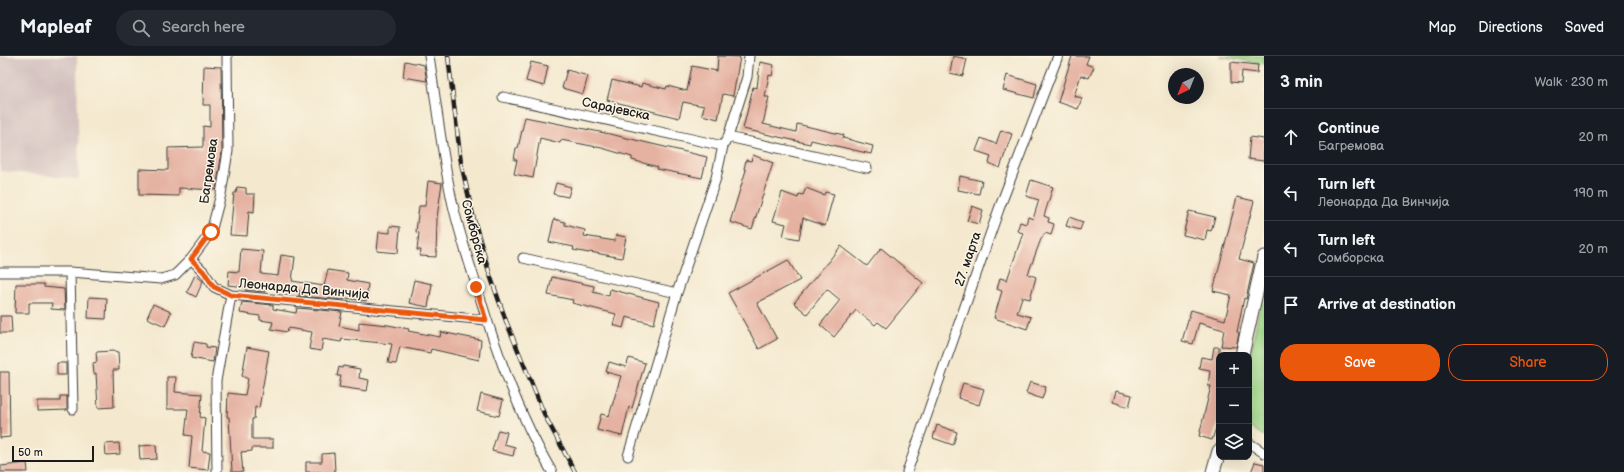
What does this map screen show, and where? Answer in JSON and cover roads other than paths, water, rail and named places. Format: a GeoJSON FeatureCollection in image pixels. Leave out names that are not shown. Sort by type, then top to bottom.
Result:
{"type":"FeatureCollection","features":[{"type":"Feature","properties":{"kind":"street","name":"Багремова"},"geometry":{"type":"LineString","coordinates":[[191,259],[211,232],[221,194],[228,151],[227,56]]}},
{"type":"Feature","properties":{"kind":"street","name":"Сомборска"},"geometry":{"type":"LineString","coordinates":[[429,56],[450,190],[463,244],[486,320],[537,446],[552,472]]}},
{"type":"Feature","properties":{"kind":"street"},"geometry":{"type":"LineString","coordinates":[[628,456],[677,293],[716,178],[723,146],[728,137],[747,76],[749,56]]}},
{"type":"Feature","properties":{"kind":"street","name":"27. марта"},"geometry":{"type":"LineString","coordinates":[[907,472],[999,209],[1058,56]]}},
{"type":"Feature","properties":{"kind":"street","name":"Сарајевска"},"geometry":{"type":"LineString","coordinates":[[503,97],[723,146]]}},
{"type":"Feature","properties":{"kind":"street"},"geometry":{"type":"LineString","coordinates":[[728,137],[867,168]]}},
{"type":"Feature","properties":{"kind":"street"},"geometry":{"type":"LineString","coordinates":[[1243,352],[1264,257]]}},
{"type":"Feature","properties":{"kind":"street"},"geometry":{"type":"LineString","coordinates":[[523,258],[677,293]]}},
{"type":"Feature","properties":{"kind":"street"},"geometry":{"type":"LineString","coordinates":[[0,272],[70,272],[161,279],[175,275],[191,259]]}},
{"type":"Feature","properties":{"kind":"street","name":"Леонарда Да Винчија"},"geometry":{"type":"LineString","coordinates":[[191,259],[204,272],[214,287],[231,295],[486,320]]}},
{"type":"Feature","properties":{"kind":"street"},"geometry":{"type":"LineString","coordinates":[[70,272],[73,410]]}},
{"type":"Feature","properties":{"kind":"street"},"geometry":{"type":"LineString","coordinates":[[218,472],[216,381],[231,295]]}},
{"type":"Feature","properties":{"kind":"street"},"geometry":{"type":"LineString","coordinates":[[1252,445],[1264,453]]}},
{"type":"Feature","properties":{"kind":"street"},"geometry":{"type":"LineString","coordinates":[[1213,472],[1216,460]]}},
{"type":"Feature","properties":{"kind":"railway"},"geometry":{"type":"LineString","coordinates":[[448,56],[461,163],[474,220],[490,275],[506,321],[545,416],[575,472]]}}]}
